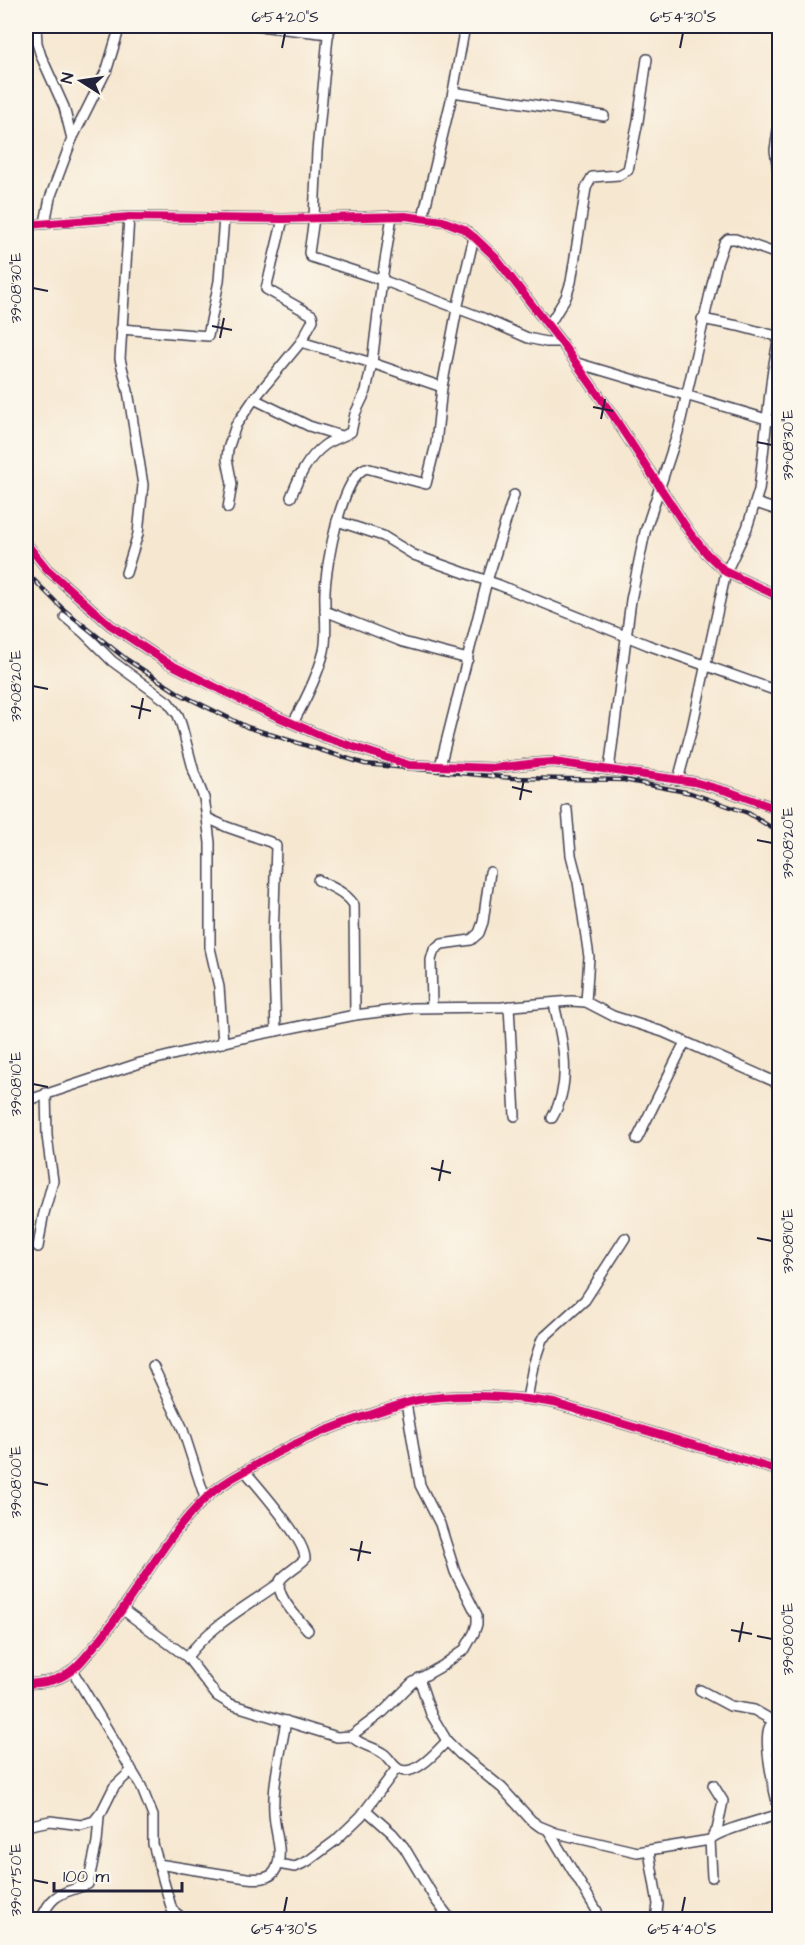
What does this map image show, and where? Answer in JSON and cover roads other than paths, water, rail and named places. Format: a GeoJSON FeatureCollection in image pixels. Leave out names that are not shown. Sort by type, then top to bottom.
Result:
{"type":"FeatureCollection","features":[{"type":"Feature","properties":{"kind":"street"},"geometry":{"type":"LineString","coordinates":[[36,26],[40,56],[64,107],[72,139]]}},
{"type":"Feature","properties":{"kind":"street"},"geometry":{"type":"LineString","coordinates":[[45,223],[50,198],[72,139],[107,69],[120,26]]}},
{"type":"Feature","properties":{"kind":"street"},"geometry":{"type":"LineString","coordinates":[[259,26],[329,30],[318,134],[314,218],[309,253],[311,257],[382,280],[535,341],[561,342]]}},
{"type":"Feature","properties":{"kind":"street"},"geometry":{"type":"LineString","coordinates":[[423,217],[453,92],[465,26]]}},
{"type":"Feature","properties":{"kind":"street"},"geometry":{"type":"LineString","coordinates":[[549,325],[566,297],[571,282],[589,180],[592,177],[619,175],[628,170],[647,59]]}},
{"type":"Feature","properties":{"kind":"street"},"geometry":{"type":"LineString","coordinates":[[453,92],[604,116]]}},
{"type":"Feature","properties":{"kind":"street"},"geometry":{"type":"LineString","coordinates":[[780,117],[775,150],[780,184]]}},
{"type":"Feature","properties":{"kind":"street"},"geometry":{"type":"LineString","coordinates":[[291,497],[300,476],[311,459],[326,444],[351,432],[355,414],[366,391],[372,363],[392,216]]}},
{"type":"Feature","properties":{"kind":"street"},"geometry":{"type":"LineString","coordinates":[[26,225],[129,217],[283,219],[392,216],[423,217],[464,229],[495,257],[549,325],[707,554],[726,572],[780,597]]}},
{"type":"Feature","properties":{"kind":"street"},"geometry":{"type":"LineString","coordinates":[[126,573],[138,534],[143,485],[128,391],[120,359],[129,217]]}},
{"type":"Feature","properties":{"kind":"street"},"geometry":{"type":"LineString","coordinates":[[121,329],[208,336],[219,281],[224,218]]}},
{"type":"Feature","properties":{"kind":"street"},"geometry":{"type":"LineString","coordinates":[[228,508],[232,484],[227,459],[230,437],[254,399],[301,342],[311,326],[312,315],[267,291],[265,287],[283,219]]}},
{"type":"Feature","properties":{"kind":"street"},"geometry":{"type":"LineString","coordinates":[[293,723],[308,694],[324,651],[327,569],[337,521],[350,486],[361,470],[366,468],[426,484],[436,444],[442,387],[457,309],[474,237]]}},
{"type":"Feature","properties":{"kind":"street"},"geometry":{"type":"LineString","coordinates":[[609,770],[631,600],[645,532],[678,432],[702,319],[717,263],[724,243],[728,239],[735,238],[780,255]]}},
{"type":"Feature","properties":{"kind":"street"},"geometry":{"type":"LineString","coordinates":[[678,780],[726,572],[756,503],[779,334],[702,319]]}},
{"type":"Feature","properties":{"kind":"street"},"geometry":{"type":"LineString","coordinates":[[301,342],[442,387]]}},
{"type":"Feature","properties":{"kind":"street"},"geometry":{"type":"LineString","coordinates":[[577,363],[780,423]]}},
{"type":"Feature","properties":{"kind":"street"},"geometry":{"type":"LineString","coordinates":[[254,399],[309,426],[341,436]]}},
{"type":"Feature","properties":{"kind":"street"},"geometry":{"type":"LineString","coordinates":[[440,766],[486,581],[514,495]]}},
{"type":"Feature","properties":{"kind":"street"},"geometry":{"type":"LineString","coordinates":[[756,503],[780,511]]}},
{"type":"Feature","properties":{"kind":"street"},"geometry":{"type":"LineString","coordinates":[[337,521],[383,536],[414,555],[780,692]]}},
{"type":"Feature","properties":{"kind":"street"},"geometry":{"type":"LineString","coordinates":[[26,543],[47,569],[110,625],[168,663],[251,705],[324,737],[409,765],[494,768],[544,762],[678,780],[730,792],[780,810]]}},
{"type":"Feature","properties":{"kind":"street"},"geometry":{"type":"LineString","coordinates":[[325,611],[403,642],[468,658]]}},
{"type":"Feature","properties":{"kind":"street"},"geometry":{"type":"LineString","coordinates":[[65,617],[112,661],[163,698],[172,707],[183,728],[194,772],[204,798],[207,818],[210,843],[210,948],[219,987],[223,1043]]}},
{"type":"Feature","properties":{"kind":"street"},"geometry":{"type":"LineString","coordinates":[[567,810],[571,855],[578,882],[589,957],[586,1002]]}},
{"type":"Feature","properties":{"kind":"street"},"geometry":{"type":"LineString","coordinates":[[207,818],[276,846],[273,939],[276,1031]]}},
{"type":"Feature","properties":{"kind":"street"},"geometry":{"type":"LineString","coordinates":[[432,1007],[431,960],[434,950],[442,944],[471,940],[479,933],[483,922],[490,872]]}},
{"type":"Feature","properties":{"kind":"street"},"geometry":{"type":"LineString","coordinates":[[318,880],[341,892],[354,905],[355,1015]]}},
{"type":"Feature","properties":{"kind":"street"},"geometry":{"type":"LineString","coordinates":[[26,1101],[140,1063],[355,1015],[432,1007],[586,1002],[613,1016],[641,1024],[780,1084]]}},
{"type":"Feature","properties":{"kind":"street"},"geometry":{"type":"LineString","coordinates":[[552,1118],[560,1105],[563,1092],[565,1058],[554,1004]]}},
{"type":"Feature","properties":{"kind":"street"},"geometry":{"type":"LineString","coordinates":[[509,1006],[515,1116]]}},
{"type":"Feature","properties":{"kind":"street"},"geometry":{"type":"LineString","coordinates":[[637,1139],[685,1042]]}},
{"type":"Feature","properties":{"kind":"street"},"geometry":{"type":"LineString","coordinates":[[38,1247],[53,1181],[47,1136],[46,1093]]}},
{"type":"Feature","properties":{"kind":"street"},"geometry":{"type":"LineString","coordinates":[[526,1399],[542,1339],[585,1300],[625,1238]]}},
{"type":"Feature","properties":{"kind":"street"},"geometry":{"type":"LineString","coordinates":[[153,1366],[182,1426],[205,1498]]}},
{"type":"Feature","properties":{"kind":"street"},"geometry":{"type":"LineString","coordinates":[[26,1684],[50,1681],[72,1670],[123,1610],[186,1520],[205,1498],[224,1483],[301,1440],[406,1403],[437,1398],[526,1399],[554,1403],[780,1471]]}},
{"type":"Feature","properties":{"kind":"street"},"geometry":{"type":"LineString","coordinates":[[123,1610],[187,1657],[223,1701],[338,1737],[351,1736],[374,1719],[419,1678],[465,1649],[474,1633],[477,1615],[455,1572],[440,1524],[420,1485],[406,1403]]}},
{"type":"Feature","properties":{"kind":"street"},"geometry":{"type":"LineString","coordinates":[[187,1657],[211,1630],[278,1584],[304,1559],[304,1550],[277,1510],[245,1471]]}},
{"type":"Feature","properties":{"kind":"street"},"geometry":{"type":"LineString","coordinates":[[278,1584],[285,1601],[308,1630]]}},
{"type":"Feature","properties":{"kind":"street"},"geometry":{"type":"LineString","coordinates":[[72,1670],[132,1770],[151,1809],[154,1826],[153,1844],[172,1910],[185,1920]]}},
{"type":"Feature","properties":{"kind":"street"},"geometry":{"type":"LineString","coordinates":[[419,1678],[431,1714],[447,1741],[502,1788],[531,1820],[548,1830],[637,1852],[649,1852],[711,1838],[780,1813],[770,1775],[768,1732],[770,1725],[777,1720]]}},
{"type":"Feature","properties":{"kind":"street"},"geometry":{"type":"LineString","coordinates":[[700,1690],[730,1706],[754,1710],[777,1720]]}},
{"type":"Feature","properties":{"kind":"street"},"geometry":{"type":"LineString","coordinates":[[158,1864],[259,1879],[273,1874],[280,1854],[274,1820],[274,1805],[286,1721]]}},
{"type":"Feature","properties":{"kind":"street"},"geometry":{"type":"LineString","coordinates":[[351,1736],[360,1744],[386,1755],[397,1768],[408,1771],[423,1763],[447,1741]]}},
{"type":"Feature","properties":{"kind":"street"},"geometry":{"type":"LineString","coordinates":[[278,1864],[295,1867],[308,1861],[335,1841],[366,1810],[397,1768]]}},
{"type":"Feature","properties":{"kind":"street"},"geometry":{"type":"LineString","coordinates":[[41,1920],[49,1903],[58,1895],[69,1889],[88,1884],[97,1842],[99,1817],[114,1787],[132,1770]]}},
{"type":"Feature","properties":{"kind":"street"},"geometry":{"type":"LineString","coordinates":[[712,1877],[711,1838],[717,1830],[723,1801],[713,1785]]}},
{"type":"Feature","properties":{"kind":"street"},"geometry":{"type":"LineString","coordinates":[[366,1810],[404,1847],[435,1899],[451,1920]]}},
{"type":"Feature","properties":{"kind":"street"},"geometry":{"type":"LineString","coordinates":[[26,1826],[50,1821],[81,1825],[88,1824],[99,1817]]}},
{"type":"Feature","properties":{"kind":"street"},"geometry":{"type":"LineString","coordinates":[[548,1830],[597,1911],[598,1920]]}},
{"type":"Feature","properties":{"kind":"street"},"geometry":{"type":"LineString","coordinates":[[649,1852],[658,1904],[656,1920]]}},
{"type":"Feature","properties":{"kind":"railway"},"geometry":{"type":"LineString","coordinates":[[26,572],[63,609],[126,659],[180,694],[247,727],[365,764],[512,778],[624,780],[691,793],[748,813],[780,833]]}}]}
